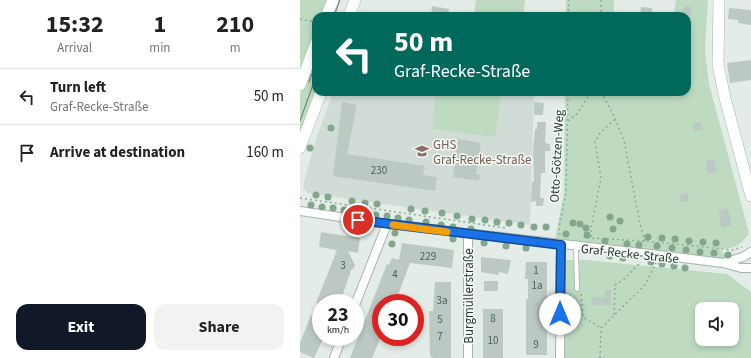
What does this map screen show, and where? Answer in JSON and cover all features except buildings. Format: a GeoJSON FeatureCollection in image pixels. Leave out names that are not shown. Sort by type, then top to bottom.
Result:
{"type":"FeatureCollection","features":[{"type":"Feature","properties":{"kind":"street"},"geometry":{"type":"LineString","coordinates":[[328,12],[333,0]]}},
{"type":"Feature","properties":{"kind":"street"},"geometry":{"type":"LineString","coordinates":[[350,12],[355,0]]}},
{"type":"Feature","properties":{"kind":"street"},"geometry":{"type":"LineString","coordinates":[[719,0],[718,65],[724,98],[751,196]]}},
{"type":"Feature","properties":{"kind":"street"},"geometry":{"type":"LineString","coordinates":[[300,86],[312,54]]}},
{"type":"Feature","properties":{"kind":"street"},"geometry":{"type":"LineString","coordinates":[[300,148],[320,96]]}},
{"type":"Feature","properties":{"kind":"street","name":"Graf-Recke-Straße"},"geometry":{"type":"LineString","coordinates":[[300,211],[387,224],[576,247],[659,255],[722,263],[741,268],[751,268]]}},
{"type":"Feature","properties":{"kind":"street"},"geometry":{"type":"LineString","coordinates":[[359,294],[387,224]]}},
{"type":"Feature","properties":{"kind":"street","name":"Burgmüllerstraße"},"geometry":{"type":"LineString","coordinates":[[468,234],[468,358]]}},
{"type":"Feature","properties":{"kind":"street"},"geometry":{"type":"LineString","coordinates":[[560,358],[561,245]]}},
{"type":"Feature","properties":{"kind":"street","name":"Graf-Recke-Straße"},"geometry":{"type":"LineString","coordinates":[[722,263],[750,253]]}},
{"type":"Feature","properties":{"kind":"street"},"geometry":{"type":"LineString","coordinates":[[334,358],[339,346]]}},
{"type":"Feature","properties":{"kind":"lane"},"geometry":{"type":"LineString","coordinates":[[576,247],[577,289]]}},
{"type":"Feature","properties":{"kind":"path"},"geometry":{"type":"LineString","coordinates":[[568,12],[569,0]]}},
{"type":"Feature","properties":{"kind":"path"},"geometry":{"type":"LineString","coordinates":[[600,1],[601,12]]}},
{"type":"Feature","properties":{"kind":"path"},"geometry":{"type":"LineString","coordinates":[[300,19],[312,21]]}},
{"type":"Feature","properties":{"kind":"path","name":"Otto-Götzen-Weg"},"geometry":{"type":"LineString","coordinates":[[561,245],[559,227],[566,193],[568,96]]}},
{"type":"Feature","properties":{"kind":"path"},"geometry":{"type":"LineString","coordinates":[[568,121],[577,114],[588,96]]}},
{"type":"Feature","properties":{"kind":"path"},"geometry":{"type":"LineString","coordinates":[[603,96],[624,140],[640,224],[648,254],[635,269],[615,285],[614,315]]}},
{"type":"Feature","properties":{"kind":"path"},"geometry":{"type":"LineString","coordinates":[[589,248],[591,228],[601,178],[595,142],[600,133],[615,119]]}},
{"type":"Feature","properties":{"kind":"path"},"geometry":{"type":"LineString","coordinates":[[300,198],[508,229]]}},
{"type":"Feature","properties":{"kind":"path"},"geometry":{"type":"LineString","coordinates":[[555,236],[565,237]]}},
{"type":"Feature","properties":{"kind":"path"},"geometry":{"type":"LineString","coordinates":[[584,238],[591,237],[645,241],[727,250],[742,247],[750,253]]}},
{"type":"Feature","properties":{"kind":"path"},"geometry":{"type":"LineString","coordinates":[[600,357],[601,328],[645,285],[653,272],[659,255]]}},
{"type":"Feature","properties":{"kind":"path"},"geometry":{"type":"LineString","coordinates":[[569,324],[574,294],[577,289],[581,294],[582,317],[601,328]]}},
{"type":"Feature","properties":{"kind":"shaded area","name":"GHS Graf-Recke-Straße"},"geometry":{"type":"Polygon","coordinates":[[[332,96],[534,96],[530,225],[307,193],[303,187],[315,142],[332,96]]]}},
{"type":"Feature","properties":{"kind":"green space"},"geometry":{"type":"Polygon","coordinates":[[[300,0],[328,0],[324,12],[312,12],[312,41],[300,71],[300,0]]]}},
{"type":"Feature","properties":{"kind":"green space"},"geometry":{"type":"Polygon","coordinates":[[[476,0],[525,0],[524,12],[474,12],[476,0]]]}},
{"type":"Feature","properties":{"kind":"green space"},"geometry":{"type":"Polygon","coordinates":[[[566,0],[614,0],[614,12],[566,12],[566,0]]]}},
{"type":"Feature","properties":{"kind":"green space"},"geometry":{"type":"Polygon","coordinates":[[[676,0],[708,0],[705,49],[709,84],[749,233],[737,246],[720,249],[730,260],[555,239],[564,193],[565,96],[691,96],[691,12],[674,12],[676,0]]]}},
{"type":"Feature","properties":{"kind":"green space"},"geometry":{"type":"Polygon","coordinates":[[[312,64],[313,96],[300,132],[300,95],[312,64]]]}},
{"type":"Feature","properties":{"kind":"green space"},"geometry":{"type":"Polygon","coordinates":[[[436,96],[500,96],[495,137],[432,129],[436,96]]]}},
{"type":"Feature","properties":{"kind":"green space"},"geometry":{"type":"Polygon","coordinates":[[[566,260],[586,260],[727,274],[751,292],[751,358],[565,358],[566,260]]]}},
{"type":"Feature","properties":{"kind":"tram line"},"geometry":{"type":"LineString","coordinates":[[336,12],[340,0]]}},
{"type":"Feature","properties":{"kind":"tram line"},"geometry":{"type":"LineString","coordinates":[[309,82],[312,74]]}},
{"type":"Feature","properties":{"kind":"tram line"},"geometry":{"type":"LineString","coordinates":[[300,121],[312,87]]}},
{"type":"Feature","properties":{"kind":"slow traffic"},"geometry":{"type":"LineString","coordinates":[[393,225],[447,232]]}},
{"type":"Feature","properties":{"kind":"place","name":"GHS Graf-Recke-Straße"},"geometry":{"type":"Point","coordinates":[422,151]}},
{"type":"Feature","properties":{"kind":"route"},"geometry":{"type":"LineString","coordinates":[[358,220],[561,245],[560,314]]}}]}
